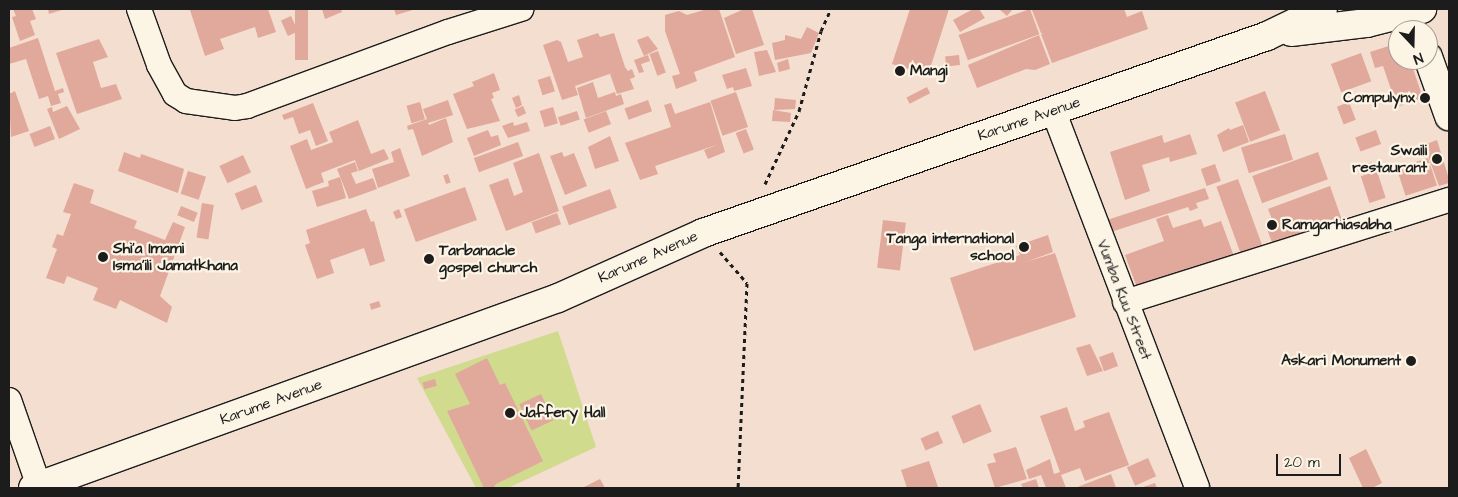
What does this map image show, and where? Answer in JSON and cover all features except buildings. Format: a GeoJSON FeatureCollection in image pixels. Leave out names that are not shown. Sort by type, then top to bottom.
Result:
{"type":"FeatureCollection","features":[{"type":"Feature","properties":{"kind":"main road","name":"Karume Avenue"},"geometry":{"type":"LineString","coordinates":[[36,487],[558,298],[702,233],[1267,36],[1323,9]]}},
{"type":"Feature","properties":{"kind":"main road","name":"Karume Avenue"},"geometry":{"type":"LineString","coordinates":[[1267,36],[1416,15]]}},
{"type":"Feature","properties":{"kind":"main road"},"geometry":{"type":"LineString","coordinates":[[1433,70],[1449,116]]}},
{"type":"Feature","properties":{"kind":"street"},"geometry":{"type":"LineString","coordinates":[[139,9],[159,65],[175,94],[186,101],[235,108],[247,106],[521,9]]}},
{"type":"Feature","properties":{"kind":"street","name":"Vumba Kuu Street"},"geometry":{"type":"LineString","coordinates":[[1053,110],[1197,488]]}},
{"type":"Feature","properties":{"kind":"street"},"geometry":{"type":"LineString","coordinates":[[1125,302],[1449,200]]}},
{"type":"Feature","properties":{"kind":"street"},"geometry":{"type":"LineString","coordinates":[[9,400],[36,487]]}},
{"type":"Feature","properties":{"kind":"path"},"geometry":{"type":"LineString","coordinates":[[750,217],[799,111],[821,31],[831,9]]}},
{"type":"Feature","properties":{"kind":"path"},"geometry":{"type":"LineString","coordinates":[[702,233],[747,283],[738,488]]}},
{"type":"Feature","properties":{"kind":"green space","name":"Jaffery Hall"},"geometry":{"type":"Polygon","coordinates":[[[558,331],[596,447],[508,488],[476,488],[417,378],[558,331]]]}},
{"type":"Feature","properties":{"kind":"place","name":"Mangi"},"geometry":{"type":"Point","coordinates":[900,71]}},
{"type":"Feature","properties":{"kind":"place","name":"Compulynx"},"geometry":{"type":"Point","coordinates":[1425,98]}},
{"type":"Feature","properties":{"kind":"place","name":"Swaili restaurant"},"geometry":{"type":"Point","coordinates":[1437,159]}},
{"type":"Feature","properties":{"kind":"place","name":"Ramgarhiasabha"},"geometry":{"type":"Point","coordinates":[1272,225]}},
{"type":"Feature","properties":{"kind":"place","name":"Tanga international school"},"geometry":{"type":"Point","coordinates":[1024,247]}},
{"type":"Feature","properties":{"kind":"place","name":"Shi'a Imami Isma'ili Jamatkhana"},"geometry":{"type":"Point","coordinates":[103,257]}},
{"type":"Feature","properties":{"kind":"place","name":"Tarbanacle gospel church"},"geometry":{"type":"Point","coordinates":[429,259]}},
{"type":"Feature","properties":{"kind":"place","name":"Askari Monument"},"geometry":{"type":"Point","coordinates":[1411,361]}},
{"type":"Feature","properties":{"kind":"place","name":"Jaffery Hall"},"geometry":{"type":"Point","coordinates":[510,413]}}]}
